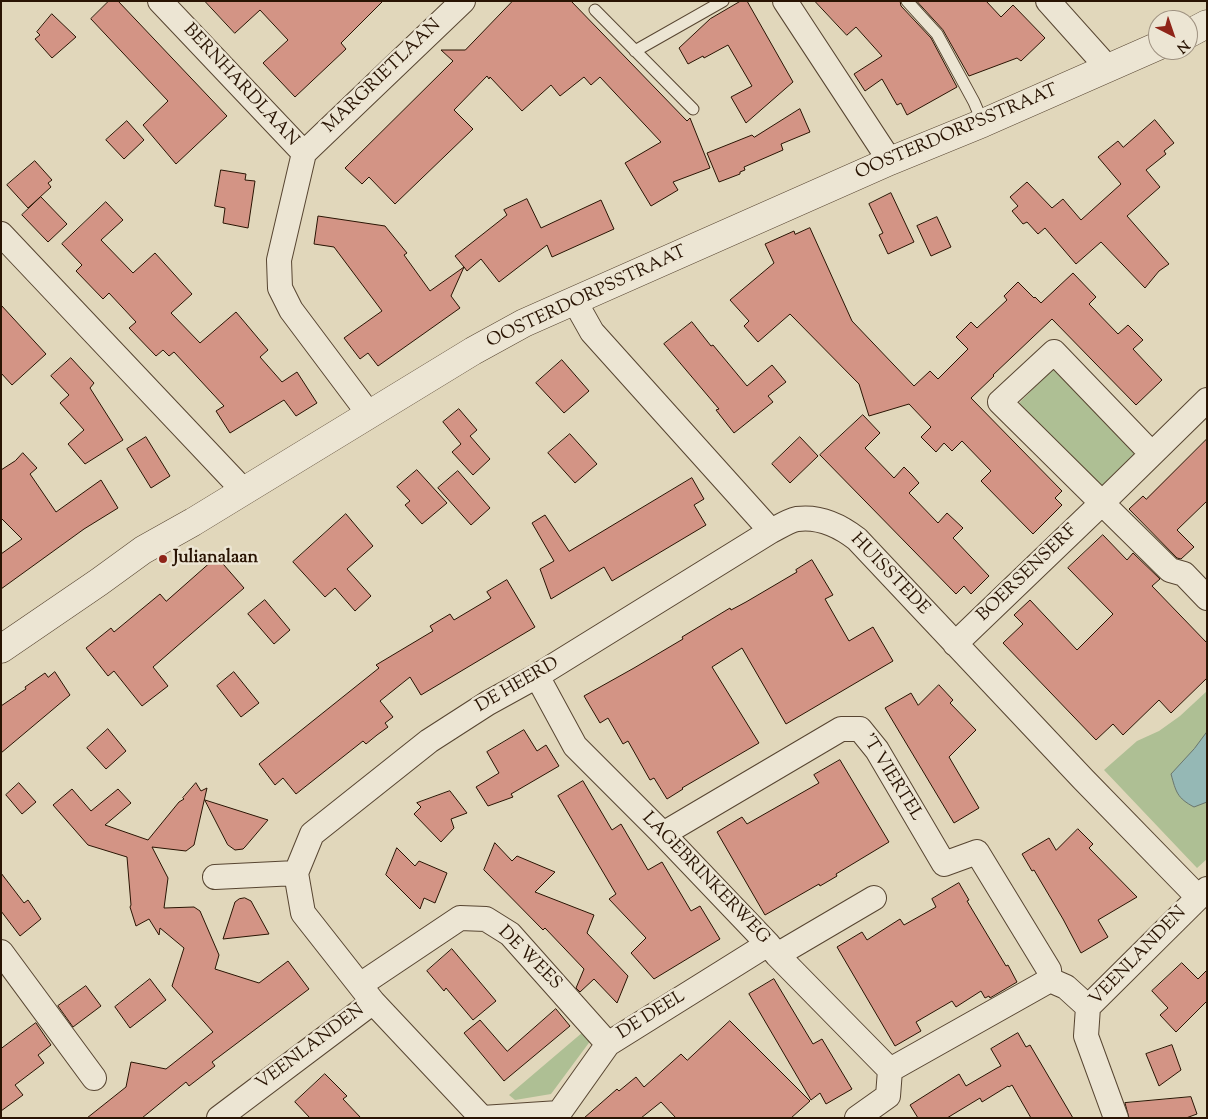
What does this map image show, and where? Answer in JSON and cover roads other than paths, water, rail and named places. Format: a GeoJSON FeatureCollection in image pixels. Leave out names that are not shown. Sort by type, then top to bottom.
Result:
{"type":"FeatureCollection","features":[{"type":"Feature","properties":{"kind":"street","name":"BERNHARDLAAN"},"geometry":{"type":"LineString","coordinates":[[160,1],[304,153],[279,260],[280,288],[291,310],[369,414]]}},
{"type":"Feature","properties":{"kind":"street","name":"MARGRIETLAAN"},"geometry":{"type":"LineString","coordinates":[[304,153],[463,1]]}},
{"type":"Feature","properties":{"kind":"street"},"geometry":{"type":"LineString","coordinates":[[1048,1],[1108,68]]}},
{"type":"Feature","properties":{"kind":"street"},"geometry":{"type":"LineString","coordinates":[[788,3],[890,161]]}},
{"type":"Feature","properties":{"kind":"street","name":"OOSTERDORPSSTRAAT"},"geometry":{"type":"LineString","coordinates":[[1,649],[143,550],[193,522],[369,414],[524,323],[890,161],[983,123],[1148,50]]}},
{"type":"Feature","properties":{"kind":"street"},"geometry":{"type":"LineString","coordinates":[[1,234],[244,491]]}},
{"type":"Feature","properties":{"kind":"street"},"geometry":{"type":"LineString","coordinates":[[574,300],[592,332],[771,531]]}},
{"type":"Feature","properties":{"kind":"street"},"geometry":{"type":"LineString","coordinates":[[1152,454],[1054,352],[1000,402],[1170,570],[1184,574],[1207,598]]}},
{"type":"Feature","properties":{"kind":"street","name":"BOERSENSERF"},"geometry":{"type":"LineString","coordinates":[[955,644],[1207,400]]}},
{"type":"Feature","properties":{"kind":"street","name":"HUISSTEDE"},"geometry":{"type":"LineString","coordinates":[[771,531],[795,519],[816,519],[841,527],[856,539],[955,644],[1202,893]]}},
{"type":"Feature","properties":{"kind":"street","name":"DE HEERD"},"geometry":{"type":"LineString","coordinates":[[296,873],[312,834],[429,741],[488,703],[537,676],[771,531]]}},
{"type":"Feature","properties":{"kind":"street","name":"LAGEBRINKERWEG"},"geometry":{"type":"LineString","coordinates":[[537,676],[575,746],[663,834],[890,1070]]}},
{"type":"Feature","properties":{"kind":"street","name":"'T VIERTEL"},"geometry":{"type":"LineString","coordinates":[[663,834],[841,729],[860,729],[877,750],[944,864],[977,852],[1049,970],[1050,980]]}},
{"type":"Feature","properties":{"kind":"street"},"geometry":{"type":"LineString","coordinates":[[215,878],[296,873],[303,912],[366,994]]}},
{"type":"Feature","properties":{"kind":"street","name":"VEENLANDEN"},"geometry":{"type":"LineString","coordinates":[[1116,1118],[1086,1036],[1088,1007],[1202,893]]}},
{"type":"Feature","properties":{"kind":"street"},"geometry":{"type":"LineString","coordinates":[[773,949],[874,898]]}},
{"type":"Feature","properties":{"kind":"street","name":"DE WEES"},"geometry":{"type":"LineString","coordinates":[[366,994],[460,918],[486,919],[510,934],[608,1044]]}},
{"type":"Feature","properties":{"kind":"street","name":"DE DEEL"},"geometry":{"type":"LineString","coordinates":[[482,1118],[558,1115],[608,1044],[773,949]]}},
{"type":"Feature","properties":{"kind":"street"},"geometry":{"type":"LineString","coordinates":[[1,952],[94,1078]]}},
{"type":"Feature","properties":{"kind":"street"},"geometry":{"type":"LineString","coordinates":[[857,1118],[888,1096],[890,1070],[1050,980],[1066,987],[1088,1007]]}},
{"type":"Feature","properties":{"kind":"street","name":"VEENLANDEN"},"geometry":{"type":"LineString","coordinates":[[219,1118],[366,994],[482,1118]]}},
{"type":"Feature","properties":{"kind":"lane"},"geometry":{"type":"LineString","coordinates":[[635,50],[723,1]]}},
{"type":"Feature","properties":{"kind":"lane"},"geometry":{"type":"LineString","coordinates":[[907,1],[937,34],[974,102],[983,123]]}},
{"type":"Feature","properties":{"kind":"lane"},"geometry":{"type":"LineString","coordinates":[[595,10],[693,110]]}},
{"type":"Feature","properties":{"kind":"water"},"geometry":{"type":"Polygon","coordinates":[[[1207,732],[1207,802],[1194,807],[1184,801],[1178,794],[1171,774],[1207,732]]]}},
{"type":"Feature","properties":{"kind":"place","name":"Julianalaan"},"geometry":{"type":"Point","coordinates":[163,559]}}]}
